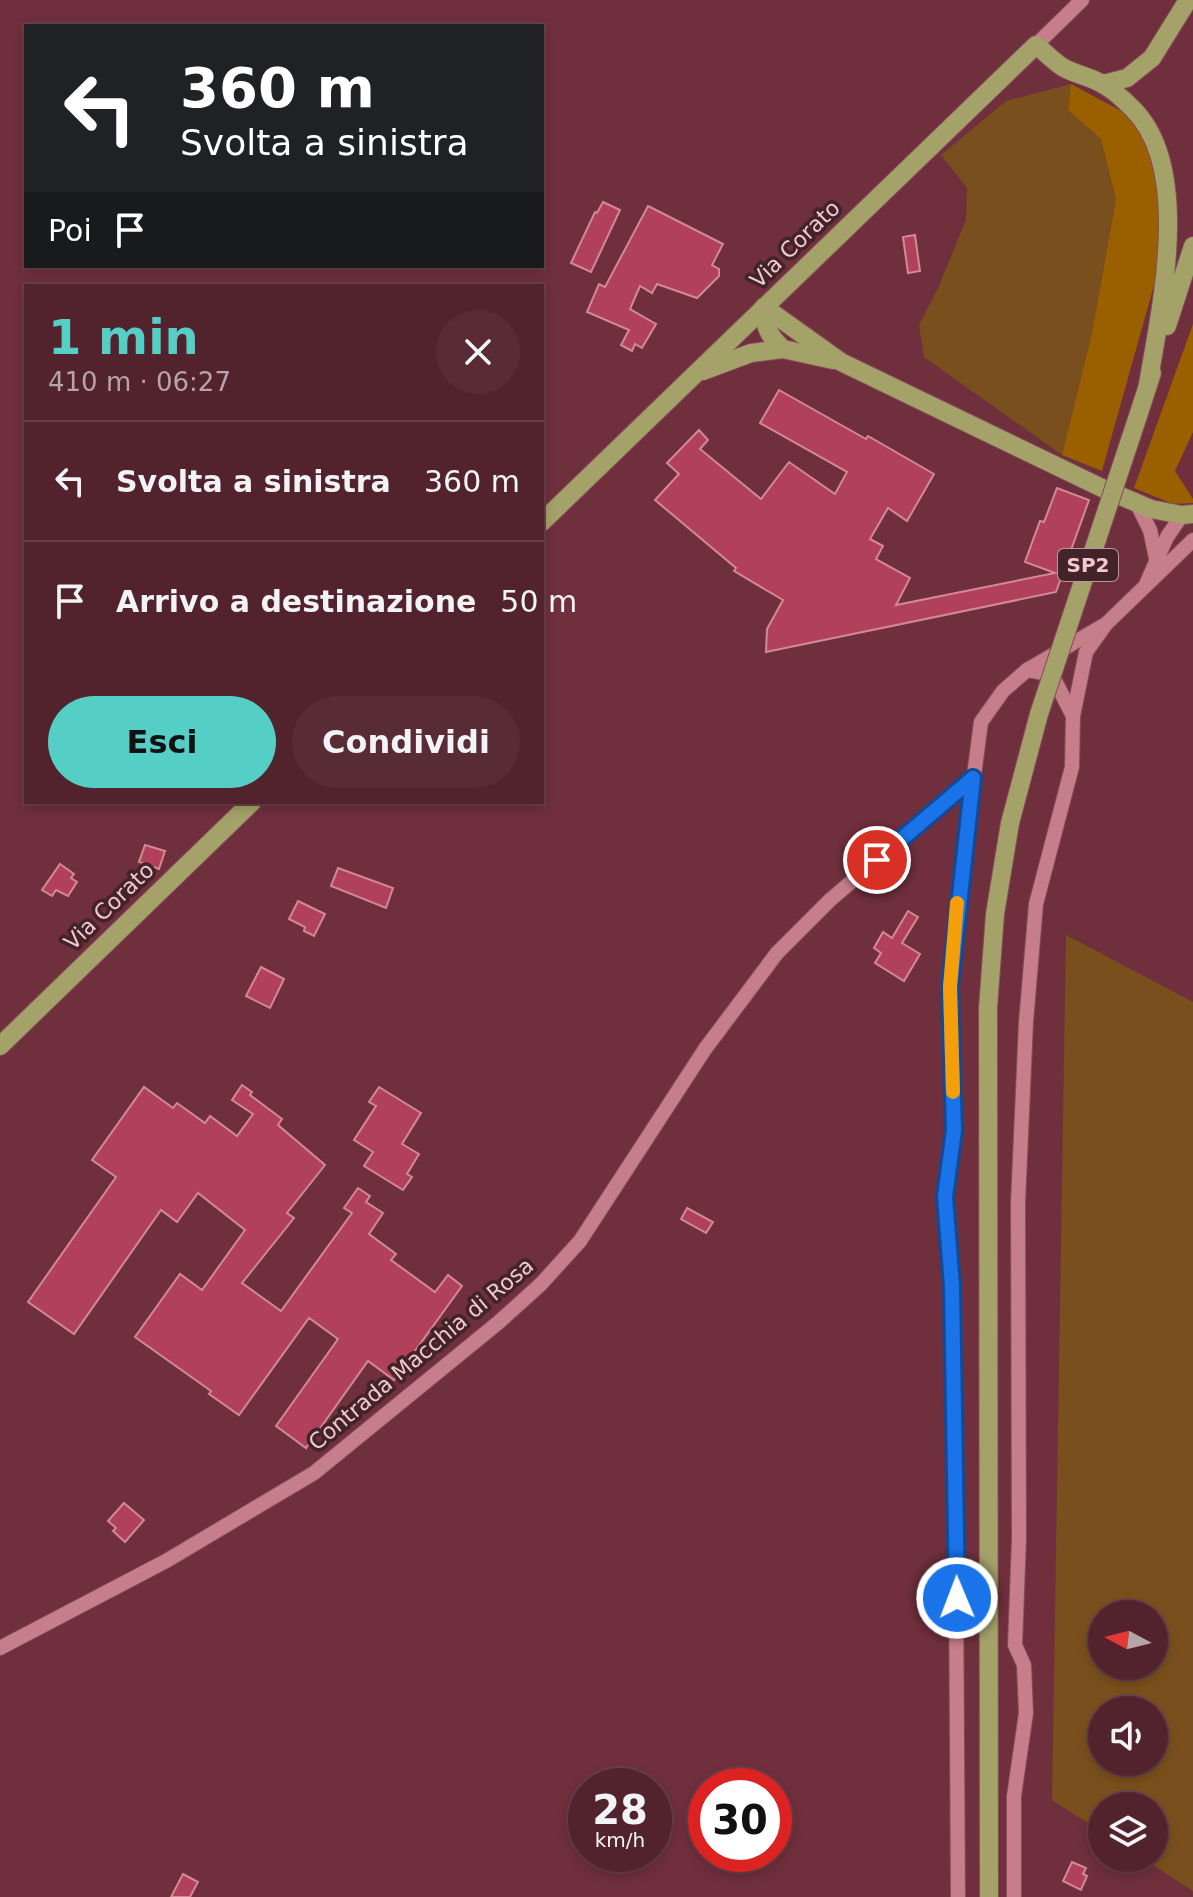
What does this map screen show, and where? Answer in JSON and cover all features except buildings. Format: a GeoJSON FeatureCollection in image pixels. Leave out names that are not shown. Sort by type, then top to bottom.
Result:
{"type":"FeatureCollection","features":[{"type":"Feature","properties":{"kind":"main road"},"geometry":{"type":"LineString","coordinates":[[1103,84],[1127,78],[1152,58],[1188,0]]}},
{"type":"Feature","properties":{"kind":"main road"},"geometry":{"type":"LineString","coordinates":[[1036,45],[1060,66],[1103,84],[1134,109],[1153,133],[1169,195],[1166,278],[1148,384]]}},
{"type":"Feature","properties":{"kind":"main road","name":"Via Corato"},"geometry":{"type":"LineString","coordinates":[[544,520],[1036,45]]}},
{"type":"Feature","properties":{"kind":"main road","name":"SP2"},"geometry":{"type":"LineString","coordinates":[[989,1897],[988,1008],[995,914],[1010,823],[1039,714],[1193,246]]}},
{"type":"Feature","properties":{"kind":"main road"},"geometry":{"type":"LineString","coordinates":[[1163,336],[1193,288]]}},
{"type":"Feature","properties":{"kind":"main road"},"geometry":{"type":"LineString","coordinates":[[764,307],[764,323],[770,336],[783,349]]}},
{"type":"Feature","properties":{"kind":"main road"},"geometry":{"type":"LineString","coordinates":[[764,307],[841,362],[1151,509],[1188,515]]}},
{"type":"Feature","properties":{"kind":"main road"},"geometry":{"type":"LineString","coordinates":[[696,373],[751,353],[783,349],[841,362]]}},
{"type":"Feature","properties":{"kind":"main road","name":"Via Corato"},"geometry":{"type":"LineString","coordinates":[[0,1046],[250,804]]}},
{"type":"Feature","properties":{"kind":"street","name":"Via Corato"},"geometry":{"type":"LineString","coordinates":[[1036,45],[1082,0]]}},
{"type":"Feature","properties":{"kind":"street"},"geometry":{"type":"LineString","coordinates":[[1136,502],[1150,530],[1156,558]]}},
{"type":"Feature","properties":{"kind":"street"},"geometry":{"type":"LineString","coordinates":[[1145,586],[1156,558],[1188,515]]}},
{"type":"Feature","properties":{"kind":"street"},"geometry":{"type":"LineString","coordinates":[[1014,1897],[1014,1796],[1026,1713],[1024,1665],[1015,1645],[1019,1539],[1018,1203],[1026,1022],[1036,904],[1072,767],[1073,716],[1086,652],[1106,624],[1193,540]]}},
{"type":"Feature","properties":{"kind":"street"},"geometry":{"type":"LineString","coordinates":[[958,1897],[954,1387],[952,1286],[945,1197],[954,1130],[950,987],[973,778],[981,722],[1003,691],[1027,670],[1106,624]]}},
{"type":"Feature","properties":{"kind":"street"},"geometry":{"type":"LineString","coordinates":[[1027,670],[1052,675],[1073,716]]}},
{"type":"Feature","properties":{"kind":"street","name":"Contrada Macchia di Rosa"},"geometry":{"type":"LineString","coordinates":[[0,1648],[166,1561],[314,1473],[499,1322],[541,1284],[580,1241],[705,1049],[777,953],[830,900],[973,778]]}},
{"type":"Feature","properties":{"kind":"shaded area"},"geometry":{"type":"Polygon","coordinates":[[[1071,84],[1068,110],[1101,139],[1116,199],[1092,333],[1062,455],[924,357],[919,325],[966,220],[967,188],[941,155],[1006,101],[1071,84]]]}},
{"type":"Feature","properties":{"kind":"shaded area"},"geometry":{"type":"Polygon","coordinates":[[[1071,84],[1138,120],[1162,178],[1163,253],[1102,471],[1062,455],[1092,333],[1116,199],[1101,139],[1068,110],[1071,84]]]}},
{"type":"Feature","properties":{"kind":"shaded area"},"geometry":{"type":"Polygon","coordinates":[[[1193,324],[1193,432],[1175,471],[1193,503],[1173,504],[1134,488],[1193,324]]]}},
{"type":"Feature","properties":{"kind":"shaded area"},"geometry":{"type":"Polygon","coordinates":[[[1066,935],[1193,1002],[1193,1891],[1164,1872],[1168,1872],[1168,1792],[1088,1792],[1088,1823],[1052,1800],[1066,935]]]}},
{"type":"Feature","properties":{"kind":"slow traffic"},"geometry":{"type":"LineString","coordinates":[[953,1092],[950,987],[957,903]]}},
{"type":"Feature","properties":{"kind":"route"},"geometry":{"type":"LineString","coordinates":[[877,860],[973,778],[950,987],[954,1130],[945,1197],[952,1286],[957,1598]]}}]}
